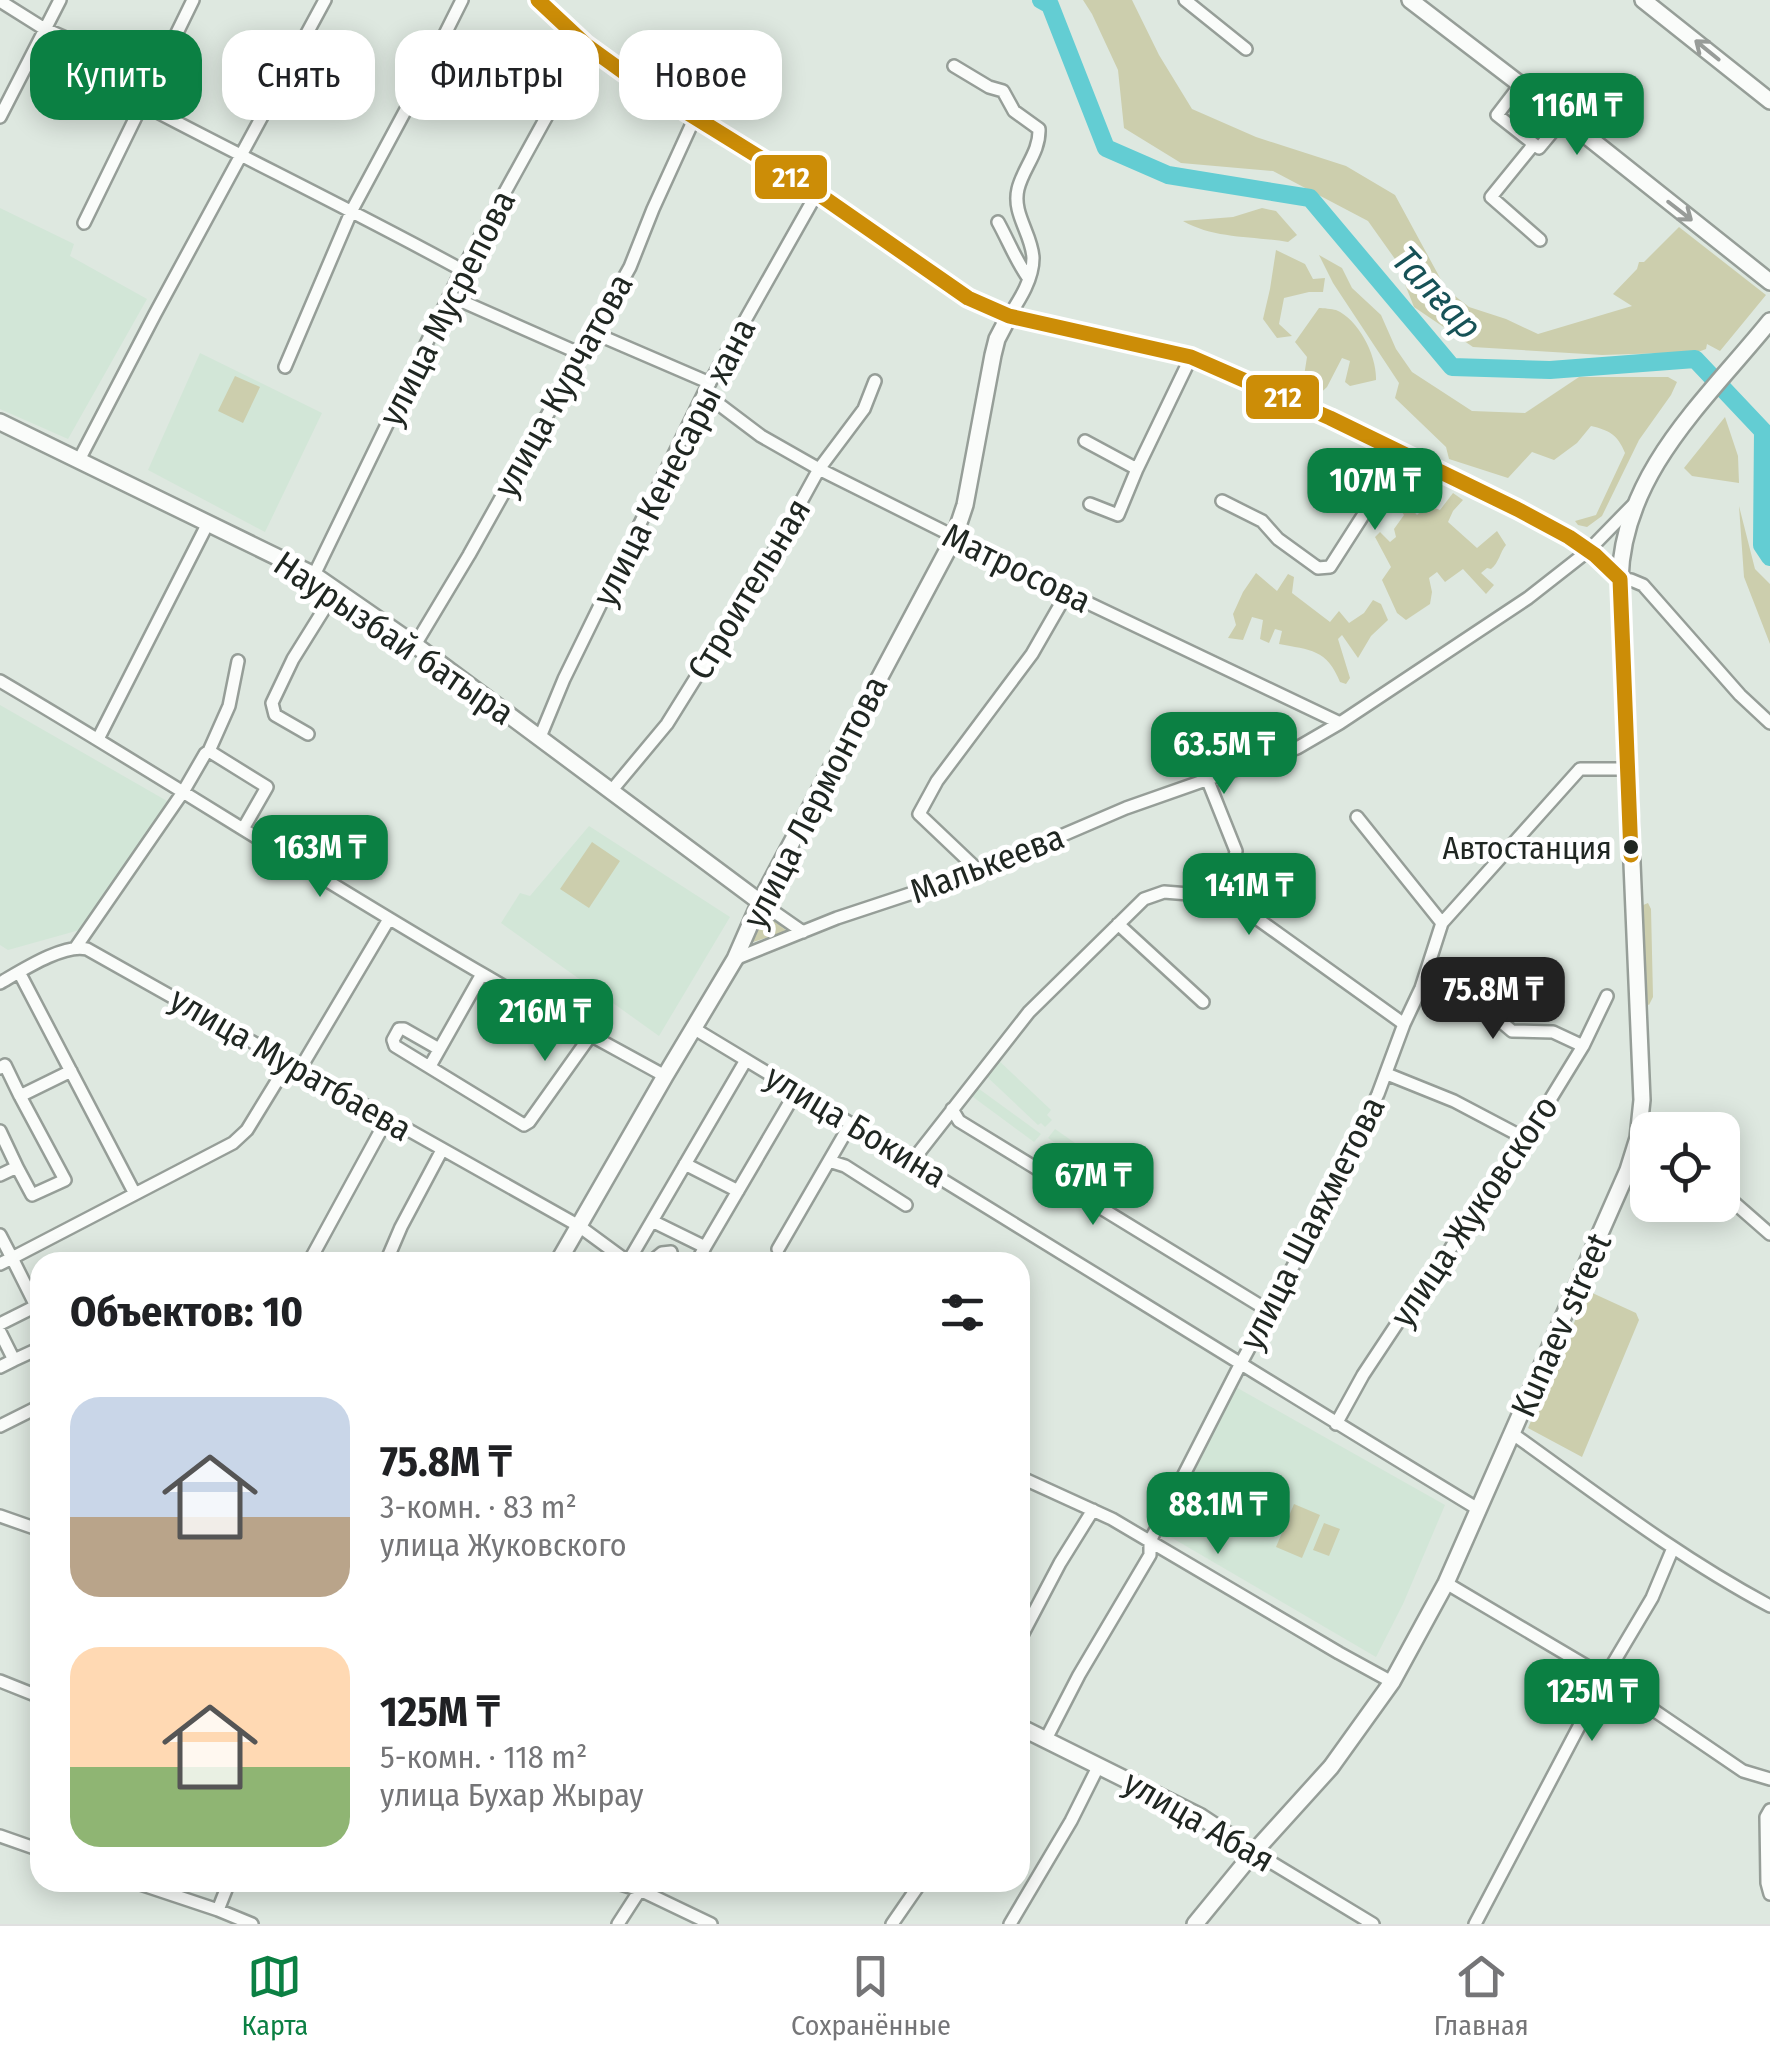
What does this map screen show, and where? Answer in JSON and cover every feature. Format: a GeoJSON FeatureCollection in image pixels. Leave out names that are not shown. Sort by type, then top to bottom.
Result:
{"type":"FeatureCollection","features":[{"type":"Feature","properties":{"kind":"main road"},"geometry":{"type":"LineString","coordinates":[[538,0],[570,30]]}},
{"type":"Feature","properties":{"kind":"main road"},"geometry":{"type":"LineString","coordinates":[[1410,0],[1770,282]]}},
{"type":"Feature","properties":{"kind":"main road"},"geometry":{"type":"LineString","coordinates":[[1655,3],[1768,94]]}},
{"type":"Feature","properties":{"kind":"main road"},"geometry":{"type":"LineString","coordinates":[[701,120],[817,193],[968,298],[1009,316],[1191,357],[1517,509],[1588,550],[1620,579]]}},
{"type":"Feature","properties":{"kind":"main road","name":"улица Лермонтова"},"geometry":{"type":"LineString","coordinates":[[564,1252],[736,959],[760,902],[954,538],[965,505],[992,355],[1009,316]]}},
{"type":"Feature","properties":{"kind":"main road","name":"Kunaev street"},"geometry":{"type":"LineString","coordinates":[[1644,1112],[1620,579],[1623,541],[1635,503],[1654,464],[1770,321]]}},
{"type":"Feature","properties":{"kind":"main road","name":"Наурызбай батыра"},"geometry":{"type":"LineString","coordinates":[[0,422],[314,575],[415,645],[760,902]]}},
{"type":"Feature","properties":{"kind":"main road","name":"Kunaev street"},"geometry":{"type":"LineString","coordinates":[[1195,1924],[1331,1767],[1392,1682],[1446,1582],[1630,1164]]}},
{"type":"Feature","properties":{"kind":"main road","name":"улица Абая"},"geometry":{"type":"LineString","coordinates":[[1030,1732],[1201,1817],[1254,1852]]}},
{"type":"Feature","properties":{"kind":"street"},"geometry":{"type":"LineString","coordinates":[[0,117],[60,0]]}},
{"type":"Feature","properties":{"kind":"street"},"geometry":{"type":"LineString","coordinates":[[178,30],[193,0]]}},
{"type":"Feature","properties":{"kind":"street"},"geometry":{"type":"LineString","coordinates":[[78,460],[325,0]]}},
{"type":"Feature","properties":{"kind":"street"},"geometry":{"type":"LineString","coordinates":[[285,368],[352,210],[462,0]]}},
{"type":"Feature","properties":{"kind":"street"},"geometry":{"type":"LineString","coordinates":[[1186,0],[1246,49]]}},
{"type":"Feature","properties":{"kind":"street"},"geometry":{"type":"LineString","coordinates":[[0,1],[48,30]]}},
{"type":"Feature","properties":{"kind":"street"},"geometry":{"type":"LineString","coordinates":[[954,66],[1003,92],[1014,110],[1039,130],[1040,139],[1018,191],[1018,211],[1033,258],[1029,280],[1009,316]]}},
{"type":"Feature","properties":{"kind":"street"},"geometry":{"type":"LineString","coordinates":[[1520,85],[1497,115],[1539,148],[1564,118]]}},
{"type":"Feature","properties":{"kind":"street"},"geometry":{"type":"LineString","coordinates":[[84,223],[134,120]]}},
{"type":"Feature","properties":{"kind":"street"},"geometry":{"type":"LineString","coordinates":[[172,120],[462,270]]}},
{"type":"Feature","properties":{"kind":"street","name":"улица Мусрепова"},"geometry":{"type":"LineString","coordinates":[[314,575],[462,270],[545,120]]}},
{"type":"Feature","properties":{"kind":"street","name":"улица Курчатова"},"geometry":{"type":"LineString","coordinates":[[415,645],[630,266],[695,120]]}},
{"type":"Feature","properties":{"kind":"street"},"geometry":{"type":"LineString","coordinates":[[1534,144],[1491,197],[1540,240]]}},
{"type":"Feature","properties":{"kind":"street","name":"улица Кенесары хана"},"geometry":{"type":"LineString","coordinates":[[540,737],[564,679],[707,388],[817,193]]}},
{"type":"Feature","properties":{"kind":"street"},"geometry":{"type":"LineString","coordinates":[[998,222],[1029,280]]}},
{"type":"Feature","properties":{"kind":"street"},"geometry":{"type":"LineString","coordinates":[[450,296],[582,354]]}},
{"type":"Feature","properties":{"kind":"street","name":"Матросова"},"geometry":{"type":"LineString","coordinates":[[594,333],[707,388],[761,436],[820,470],[1340,723]]}},
{"type":"Feature","properties":{"kind":"street"},"geometry":{"type":"LineString","coordinates":[[1090,504],[1118,515],[1191,357]]}},
{"type":"Feature","properties":{"kind":"street","name":"Строительная"},"geometry":{"type":"LineString","coordinates":[[612,790],[667,724],[820,470],[864,409],[875,382]]}},
{"type":"Feature","properties":{"kind":"street"},"geometry":{"type":"LineString","coordinates":[[1085,441],[1136,469]]}},
{"type":"Feature","properties":{"kind":"street"},"geometry":{"type":"LineString","coordinates":[[1222,502],[1262,521],[1318,568],[1330,567],[1403,453]]}},
{"type":"Feature","properties":{"kind":"street","name":"Малькеева"},"geometry":{"type":"LineString","coordinates":[[736,959],[979,871],[1126,808],[1297,748],[1528,598],[1588,550],[1635,503]]}},
{"type":"Feature","properties":{"kind":"street"},"geometry":{"type":"LineString","coordinates":[[98,739],[208,523]]}},
{"type":"Feature","properties":{"kind":"street"},"geometry":{"type":"LineString","coordinates":[[1620,579],[1643,585],[1740,695],[1770,723]]}},
{"type":"Feature","properties":{"kind":"street"},"geometry":{"type":"LineString","coordinates":[[308,734],[275,715],[272,703],[293,659],[336,590]]}},
{"type":"Feature","properties":{"kind":"street"},"geometry":{"type":"LineString","coordinates":[[979,871],[920,814],[937,781],[1032,654],[1067,593]]}},
{"type":"Feature","properties":{"kind":"street"},"geometry":{"type":"LineString","coordinates":[[0,983],[76,947],[210,752],[229,706],[238,661]]}},
{"type":"Feature","properties":{"kind":"street"},"geometry":{"type":"LineString","coordinates":[[0,681],[482,974],[665,1076]]}},
{"type":"Feature","properties":{"kind":"street"},"geometry":{"type":"LineString","coordinates":[[210,752],[267,787],[243,830]]}},
{"type":"Feature","properties":{"kind":"street","name":"улица Шаяхметова"},"geometry":{"type":"LineString","coordinates":[[1046,1739],[1150,1555],[1150,1541],[1319,1218],[1387,1074],[1442,923],[1580,770],[1627,769]]}},
{"type":"Feature","properties":{"kind":"street"},"geometry":{"type":"LineString","coordinates":[[1208,781],[1236,851],[1227,897]]}},
{"type":"Feature","properties":{"kind":"street"},"geometry":{"type":"LineString","coordinates":[[1357,817],[1442,923]]}},
{"type":"Feature","properties":{"kind":"street"},"geometry":{"type":"LineString","coordinates":[[913,1160],[1029,1012],[1144,899],[1164,892],[1227,897],[1404,1024]]}},
{"type":"Feature","properties":{"kind":"street"},"geometry":{"type":"LineString","coordinates":[[760,902],[803,932]]}},
{"type":"Feature","properties":{"kind":"street"},"geometry":{"type":"LineString","coordinates":[[6,1261],[237,1141],[294,1066],[389,918]]}},
{"type":"Feature","properties":{"kind":"street"},"geometry":{"type":"LineString","coordinates":[[1118,924],[1204,1002]]}},
{"type":"Feature","properties":{"kind":"street","name":"улица Муратбаева"},"geometry":{"type":"LineString","coordinates":[[76,947],[93,952],[579,1226],[614,1252]]}},
{"type":"Feature","properties":{"kind":"street"},"geometry":{"type":"LineString","coordinates":[[20,972],[135,1194]]}},
{"type":"Feature","properties":{"kind":"street"},"geometry":{"type":"LineString","coordinates":[[430,1066],[482,974]]}},
{"type":"Feature","properties":{"kind":"street"},"geometry":{"type":"LineString","coordinates":[[1420,988],[1498,1020],[1512,1031],[1553,1032],[1583,1046]]}},
{"type":"Feature","properties":{"kind":"street","name":"улица Жуковского"},"geometry":{"type":"LineString","coordinates":[[1336,1424],[1363,1375],[1422,1286],[1441,1266],[1466,1222],[1526,1139],[1583,1046],[1607,996]]}},
{"type":"Feature","properties":{"kind":"street","name":"улица Бокина"},"geometry":{"type":"LineString","coordinates":[[693,1028],[1478,1509]]}},
{"type":"Feature","properties":{"kind":"street"},"geometry":{"type":"LineString","coordinates":[[439,1049],[404,1029],[393,1040],[395,1046],[524,1124],[590,1035]]}},
{"type":"Feature","properties":{"kind":"street"},"geometry":{"type":"LineString","coordinates":[[634,1252],[746,1060]]}},
{"type":"Feature","properties":{"kind":"street"},"geometry":{"type":"LineString","coordinates":[[0,1068],[6,1065],[65,1180],[32,1194],[0,1132]]}},
{"type":"Feature","properties":{"kind":"street"},"geometry":{"type":"LineString","coordinates":[[20,1096],[70,1071]]}},
{"type":"Feature","properties":{"kind":"street"},"geometry":{"type":"LineString","coordinates":[[1387,1074],[1454,1101],[1526,1139]]}},
{"type":"Feature","properties":{"kind":"street"},"geometry":{"type":"LineString","coordinates":[[702,1252],[797,1090]]}},
{"type":"Feature","properties":{"kind":"street"},"geometry":{"type":"LineString","coordinates":[[952,1110],[959,1121],[1269,1312]]}},
{"type":"Feature","properties":{"kind":"street"},"geometry":{"type":"LineString","coordinates":[[314,1252],[386,1119]]}},
{"type":"Feature","properties":{"kind":"street"},"geometry":{"type":"LineString","coordinates":[[778,1249],[851,1123]]}},
{"type":"Feature","properties":{"kind":"street"},"geometry":{"type":"LineString","coordinates":[[390,1252],[442,1150]]}},
{"type":"Feature","properties":{"kind":"street"},"geometry":{"type":"LineString","coordinates":[[829,1161],[845,1166],[906,1205]]}},
{"type":"Feature","properties":{"kind":"street"},"geometry":{"type":"LineString","coordinates":[[685,1164],[738,1192]]}},
{"type":"Feature","properties":{"kind":"street"},"geometry":{"type":"LineString","coordinates":[[0,1175],[17,1167]]}},
{"type":"Feature","properties":{"kind":"street"},"geometry":{"type":"LineString","coordinates":[[1740,1208],[1770,1234]]}},
{"type":"Feature","properties":{"kind":"street"},"geometry":{"type":"LineString","coordinates":[[652,1221],[705,1248]]}},
{"type":"Feature","properties":{"kind":"street"},"geometry":{"type":"LineString","coordinates":[[0,1235],[6,1261],[30,1298]]}},
{"type":"Feature","properties":{"kind":"street"},"geometry":{"type":"LineString","coordinates":[[0,1324],[30,1313]]}},
{"type":"Feature","properties":{"kind":"street"},"geometry":{"type":"LineString","coordinates":[[0,1332],[14,1360]]}},
{"type":"Feature","properties":{"kind":"street"},"geometry":{"type":"LineString","coordinates":[[0,1368],[30,1353]]}},
{"type":"Feature","properties":{"kind":"street"},"geometry":{"type":"LineString","coordinates":[[0,1426],[30,1411]]}},
{"type":"Feature","properties":{"kind":"street"},"geometry":{"type":"LineString","coordinates":[[1513,1434],[1673,1548],[1770,1606]]}},
{"type":"Feature","properties":{"kind":"street"},"geometry":{"type":"LineString","coordinates":[[1030,1482],[1150,1541],[1392,1682]]}},
{"type":"Feature","properties":{"kind":"street"},"geometry":{"type":"LineString","coordinates":[[1030,1620],[1093,1510]]}},
{"type":"Feature","properties":{"kind":"street"},"geometry":{"type":"LineString","coordinates":[[0,1516],[30,1526]]}},
{"type":"Feature","properties":{"kind":"street"},"geometry":{"type":"LineString","coordinates":[[1474,1924],[1604,1677],[1652,1598],[1673,1548]]}},
{"type":"Feature","properties":{"kind":"street"},"geometry":{"type":"LineString","coordinates":[[1446,1582],[1604,1677],[1743,1771],[1770,1779]]}},
{"type":"Feature","properties":{"kind":"street"},"geometry":{"type":"LineString","coordinates":[[0,1681],[30,1693]]}},
{"type":"Feature","properties":{"kind":"street"},"geometry":{"type":"LineString","coordinates":[[1030,1891],[1072,1821],[1099,1765]]}},
{"type":"Feature","properties":{"kind":"street"},"geometry":{"type":"LineString","coordinates":[[1770,1810],[1766,1817],[1770,1894]]}},
{"type":"Feature","properties":{"kind":"street"},"geometry":{"type":"LineString","coordinates":[[0,1836],[30,1846]]}},
{"type":"Feature","properties":{"kind":"street","name":"улица Абая"},"geometry":{"type":"LineString","coordinates":[[1254,1852],[1373,1924]]}},
{"type":"Feature","properties":{"kind":"street"},"geometry":{"type":"LineString","coordinates":[[164,1892],[252,1924]]}},
{"type":"Feature","properties":{"kind":"street"},"geometry":{"type":"LineString","coordinates":[[218,1910],[225,1892]]}},
{"type":"Feature","properties":{"kind":"street"},"geometry":{"type":"LineString","coordinates":[[618,1924],[637,1892]]}},
{"type":"Feature","properties":{"kind":"street"},"geometry":{"type":"LineString","coordinates":[[651,1892],[703,1922]]}},
{"type":"Feature","properties":{"kind":"street"},"geometry":{"type":"LineString","coordinates":[[892,1924],[914,1892]]}},
{"type":"Feature","properties":{"kind":"street"},"geometry":{"type":"LineString","coordinates":[[1010,1924],[1029,1892]]}},
{"type":"Feature","properties":{"kind":"shaded area"},"geometry":{"type":"Polygon","coordinates":[[[1083,0],[1132,0],[1192,109],[1256,137],[1346,166],[1395,195],[1446,289],[1469,307],[1538,334],[1632,306],[1613,294],[1639,262],[1644,262],[1679,227],[1766,295],[1720,351],[1707,344],[1706,349],[1698,352],[1602,355],[1473,347],[1414,307],[1395,259],[1368,221],[1273,171],[1181,163],[1124,128],[1118,70],[1083,0]]]}},
{"type":"Feature","properties":{"kind":"shaded area"},"geometry":{"type":"Polygon","coordinates":[[[0,208],[74,244],[70,256],[147,299],[68,439],[0,409],[0,208]]]}},
{"type":"Feature","properties":{"kind":"shaded area"},"geometry":{"type":"Polygon","coordinates":[[[1262,208],[1276,211],[1297,235],[1288,242],[1234,236],[1183,221],[1233,217],[1262,208]]]}},
{"type":"Feature","properties":{"kind":"shaded area"},"geometry":{"type":"Polygon","coordinates":[[[1276,250],[1305,264],[1313,279],[1325,278],[1323,292],[1284,298],[1279,324],[1292,336],[1277,338],[1263,319],[1276,250]]]}},
{"type":"Feature","properties":{"kind":"shaded area"},"geometry":{"type":"Polygon","coordinates":[[[1319,255],[1342,268],[1352,288],[1381,315],[1396,349],[1412,372],[1472,411],[1525,413],[1579,377],[1668,377],[1677,382],[1639,440],[1602,516],[1587,527],[1575,521],[1596,515],[1625,453],[1616,438],[1591,426],[1577,443],[1554,460],[1532,452],[1508,478],[1449,459],[1446,447],[1395,398],[1399,383],[1319,255]]]}},
{"type":"Feature","properties":{"kind":"shaded area"},"geometry":{"type":"Polygon","coordinates":[[[1319,308],[1336,310],[1359,330],[1373,360],[1376,380],[1350,386],[1345,382],[1350,361],[1342,358],[1327,387],[1313,400],[1302,389],[1307,357],[1295,342],[1319,308]]]}},
{"type":"Feature","properties":{"kind":"shaded area"},"geometry":{"type":"Polygon","coordinates":[[[200,353],[322,413],[265,532],[148,470],[200,353]]]}},
{"type":"Feature","properties":{"kind":"shaded area"},"geometry":{"type":"Polygon","coordinates":[[[235,376],[260,387],[243,423],[218,411],[235,376]]]}},
{"type":"Feature","properties":{"kind":"shaded area"},"geometry":{"type":"Polygon","coordinates":[[[1725,417],[1738,456],[1739,483],[1692,476],[1684,468],[1725,417]]]}},
{"type":"Feature","properties":{"kind":"shaded area"},"geometry":{"type":"Polygon","coordinates":[[[1453,493],[1463,500],[1448,522],[1477,548],[1497,531],[1506,545],[1494,567],[1481,573],[1494,585],[1486,594],[1463,569],[1445,582],[1437,572],[1429,578],[1430,604],[1406,620],[1397,613],[1382,580],[1391,567],[1375,537],[1380,532],[1390,542],[1396,537],[1394,529],[1404,515],[1400,509],[1402,498],[1408,500],[1417,515],[1427,505],[1440,510],[1453,493]]]}},
{"type":"Feature","properties":{"kind":"shaded area"},"geometry":{"type":"Polygon","coordinates":[[[1739,506],[1755,569],[1770,584],[1770,644],[1744,577],[1739,506]]]}},
{"type":"Feature","properties":{"kind":"shaded area"},"geometry":{"type":"Polygon","coordinates":[[[1256,573],[1277,591],[1288,574],[1294,577],[1292,593],[1330,622],[1339,611],[1349,623],[1364,613],[1373,600],[1381,604],[1388,620],[1371,636],[1358,658],[1342,635],[1338,639],[1350,678],[1346,684],[1340,682],[1323,657],[1279,644],[1282,631],[1275,629],[1269,643],[1260,639],[1263,620],[1252,617],[1243,640],[1228,638],[1236,625],[1233,614],[1256,573]]]}},
{"type":"Feature","properties":{"kind":"shaded area"},"geometry":{"type":"Polygon","coordinates":[[[0,705],[174,805],[94,926],[8,950],[0,945],[0,705]]]}},
{"type":"Feature","properties":{"kind":"shaded area"},"geometry":{"type":"Polygon","coordinates":[[[589,826],[730,917],[659,1036],[501,923],[520,893],[530,896],[589,826]]]}},
{"type":"Feature","properties":{"kind":"shaded area"},"geometry":{"type":"Polygon","coordinates":[[[592,842],[620,861],[589,908],[560,889],[592,842]]]}},
{"type":"Feature","properties":{"kind":"shaded area"},"geometry":{"type":"Polygon","coordinates":[[[1648,903],[1653,997],[1649,1005],[1645,1003],[1641,906],[1648,903]]]}},
{"type":"Feature","properties":{"kind":"shaded area"},"geometry":{"type":"Polygon","coordinates":[[[762,912],[787,931],[747,944],[762,912]]]}},
{"type":"Feature","properties":{"kind":"shaded area"},"geometry":{"type":"Polygon","coordinates":[[[997,1059],[1051,1110],[1047,1115],[1052,1120],[1045,1127],[1038,1125],[984,1074],[997,1059]]]}},
{"type":"Feature","properties":{"kind":"shaded area"},"geometry":{"type":"Polygon","coordinates":[[[975,1086],[1041,1134],[1034,1142],[969,1094],[975,1086]]]}},
{"type":"Feature","properties":{"kind":"shaded area"},"geometry":{"type":"Polygon","coordinates":[[[1055,1129],[1088,1152],[1082,1161],[1048,1138],[1055,1129]]]}},
{"type":"Feature","properties":{"kind":"shaded area"},"geometry":{"type":"Polygon","coordinates":[[[1588,1291],[1636,1313],[1639,1320],[1582,1457],[1528,1428],[1588,1291]]]}},
{"type":"Feature","properties":{"kind":"shaded area"},"geometry":{"type":"Polygon","coordinates":[[[1234,1386],[1445,1505],[1376,1657],[1167,1535],[1161,1527],[1234,1386]]]}},
{"type":"Feature","properties":{"kind":"shaded area"},"geometry":{"type":"Polygon","coordinates":[[[1294,1504],[1320,1515],[1302,1558],[1276,1547],[1294,1504]]]}},
{"type":"Feature","properties":{"kind":"shaded area"},"geometry":{"type":"Polygon","coordinates":[[[1324,1523],[1340,1529],[1329,1556],[1313,1550],[1324,1523]]]}},
{"type":"Feature","properties":{"kind":"waterway","name":"Талғар"},"geometry":{"type":"LineString","coordinates":[[1041,0],[1050,5],[1106,148],[1168,175],[1310,198],[1452,367],[1550,370],[1695,359],[1763,431],[1762,545],[1770,557]]}},
{"type":"Feature","properties":{"kind":"transit line","name":"212"},"geometry":{"type":"LineString","coordinates":[[538,0],[586,45],[633,79],[817,193],[968,298],[1009,316],[1191,357],[1330,418],[1517,509],[1569,537],[1620,579]]}},
{"type":"Feature","properties":{"kind":"transit line","name":"212"},"geometry":{"type":"LineString","coordinates":[[1620,579],[1631,855]]}},
{"type":"Feature","properties":{"kind":"place","name":"Автостанция"},"geometry":{"type":"Point","coordinates":[1631,847]}}]}
